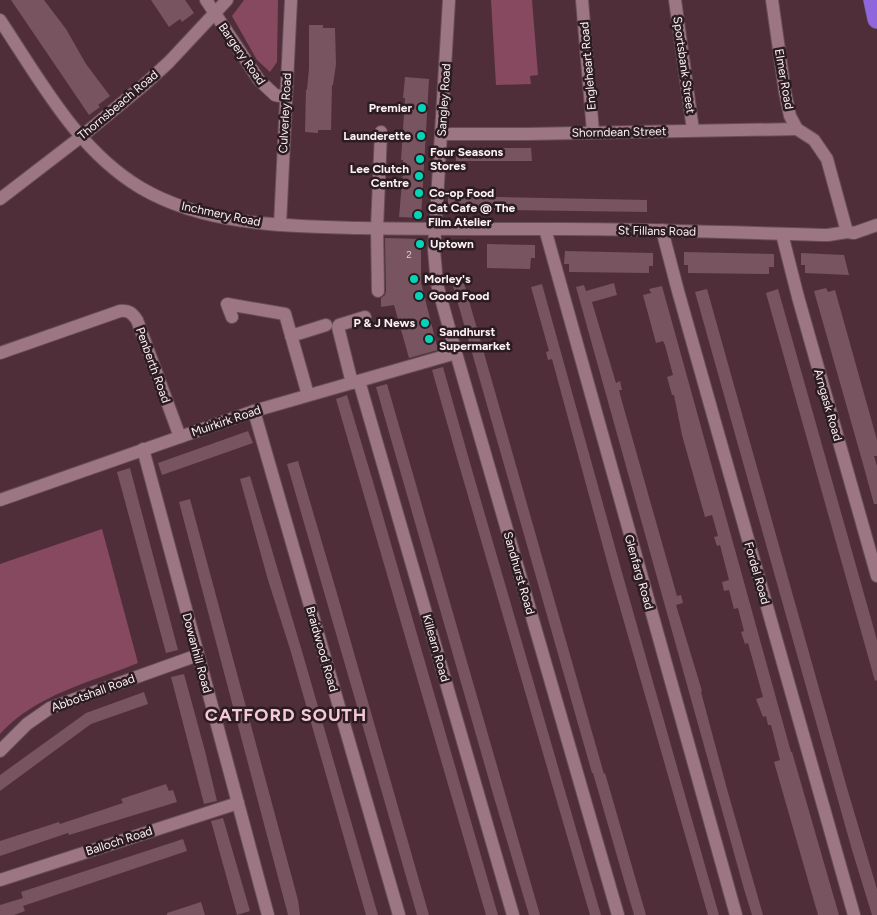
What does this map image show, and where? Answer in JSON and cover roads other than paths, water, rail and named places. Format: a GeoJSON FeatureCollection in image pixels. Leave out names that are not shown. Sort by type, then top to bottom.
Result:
{"type":"FeatureCollection","features":[{"type":"Feature","properties":{"kind":"highway"},"geometry":{"type":"LineString","coordinates":[[873,0],[877,19]]}},
{"type":"Feature","properties":{"kind":"street","name":"Bargery Road"},"geometry":{"type":"LineString","coordinates":[[206,0],[259,80],[275,95],[286,97]]}},
{"type":"Feature","properties":{"kind":"street","name":"Thornsbeach Road"},"geometry":{"type":"LineString","coordinates":[[0,199],[82,136],[170,62],[227,0]]}},
{"type":"Feature","properties":{"kind":"street","name":"Culverley Road"},"geometry":{"type":"LineString","coordinates":[[280,226],[291,0]]}},
{"type":"Feature","properties":{"kind":"street","name":"Sangley Road"},"geometry":{"type":"LineString","coordinates":[[436,230],[449,0]]}},
{"type":"Feature","properties":{"kind":"street","name":"Engleheart Road"},"geometry":{"type":"LineString","coordinates":[[582,0],[593,132]]}},
{"type":"Feature","properties":{"kind":"street","name":"Sportsbank Street"},"geometry":{"type":"LineString","coordinates":[[675,0],[693,130]]}},
{"type":"Feature","properties":{"kind":"street","name":"Elmer Road"},"geometry":{"type":"LineString","coordinates":[[772,0],[785,92],[790,116],[797,129]]}},
{"type":"Feature","properties":{"kind":"street","name":"Inchmery Road"},"geometry":{"type":"LineString","coordinates":[[0,20],[73,127],[114,168],[138,186],[164,201],[195,211],[232,219],[280,226],[436,230]]}},
{"type":"Feature","properties":{"kind":"street","name":"Shorndean Street"},"geometry":{"type":"LineString","coordinates":[[442,134],[797,129]]}},
{"type":"Feature","properties":{"kind":"street"},"geometry":{"type":"LineString","coordinates":[[797,129],[814,140],[827,158],[847,232]]}},
{"type":"Feature","properties":{"kind":"street"},"geometry":{"type":"LineString","coordinates":[[378,291],[377,228],[381,132]]}},
{"type":"Feature","properties":{"kind":"street","name":"St Fillans Road"},"geometry":{"type":"LineString","coordinates":[[436,230],[662,230],[828,235],[847,232],[854,233],[877,225]]}},
{"type":"Feature","properties":{"kind":"street","name":"Glenfarg Road"},"geometry":{"type":"LineString","coordinates":[[545,229],[736,915]]}},
{"type":"Feature","properties":{"kind":"street","name":"Sandhurst Road"},"geometry":{"type":"LineString","coordinates":[[436,230],[434,250],[436,278],[456,354],[618,915]]}},
{"type":"Feature","properties":{"kind":"street","name":"Fordel Road"},"geometry":{"type":"LineString","coordinates":[[662,230],[854,915]]}},
{"type":"Feature","properties":{"kind":"street","name":"Arngask Road"},"geometry":{"type":"LineString","coordinates":[[782,234],[800,306],[877,576]]}},
{"type":"Feature","properties":{"kind":"street"},"geometry":{"type":"LineString","coordinates":[[232,317],[227,304],[285,314],[308,395]]}},
{"type":"Feature","properties":{"kind":"street","name":"Penberth Road"},"geometry":{"type":"LineString","coordinates":[[0,353],[126,310],[132,313],[137,320],[180,437]]}},
{"type":"Feature","properties":{"kind":"street","name":"Killearn Road"},"geometry":{"type":"LineString","coordinates":[[365,317],[339,325],[338,327],[356,382],[513,915]]}},
{"type":"Feature","properties":{"kind":"street"},"geometry":{"type":"LineString","coordinates":[[291,336],[326,325]]}},
{"type":"Feature","properties":{"kind":"street","name":"Muirkirk Road"},"geometry":{"type":"LineString","coordinates":[[0,500],[254,411],[456,354]]}},
{"type":"Feature","properties":{"kind":"street","name":"Braidwood Road"},"geometry":{"type":"LineString","coordinates":[[254,411],[399,915]]}},
{"type":"Feature","properties":{"kind":"street","name":"Dowanhill Road"},"geometry":{"type":"LineString","coordinates":[[143,450],[268,915]]}},
{"type":"Feature","properties":{"kind":"street","name":"Abbotshall Road"},"geometry":{"type":"LineString","coordinates":[[0,750],[27,724],[50,708],[198,655]]}},
{"type":"Feature","properties":{"kind":"street","name":"Balloch Road"},"geometry":{"type":"LineString","coordinates":[[0,880],[238,803]]}},
{"type":"Feature","properties":{"kind":"place","name":"Premier"},"geometry":{"type":"Point","coordinates":[422,108]}},
{"type":"Feature","properties":{"kind":"place","name":"Launderette"},"geometry":{"type":"Point","coordinates":[421,136]}},
{"type":"Feature","properties":{"kind":"place","name":"Four Seasons Stores"},"geometry":{"type":"Point","coordinates":[420,159]}},
{"type":"Feature","properties":{"kind":"place","name":"Lee Clutch Centre"},"geometry":{"type":"Point","coordinates":[419,176]}},
{"type":"Feature","properties":{"kind":"place","name":"Co-op Food"},"geometry":{"type":"Point","coordinates":[419,193]}},
{"type":"Feature","properties":{"kind":"place","name":"Cat Cafe @ The Film Atelier"},"geometry":{"type":"Point","coordinates":[418,215]}},
{"type":"Feature","properties":{"kind":"place","name":"Uptown"},"geometry":{"type":"Point","coordinates":[420,244]}},
{"type":"Feature","properties":{"kind":"place","name":"Morley's"},"geometry":{"type":"Point","coordinates":[414,279]}},
{"type":"Feature","properties":{"kind":"place","name":"Good Food"},"geometry":{"type":"Point","coordinates":[419,296]}},
{"type":"Feature","properties":{"kind":"place","name":"P & J News"},"geometry":{"type":"Point","coordinates":[425,323]}},
{"type":"Feature","properties":{"kind":"place","name":"Sandhurst Supermarket"},"geometry":{"type":"Point","coordinates":[429,339]}},
{"type":"Feature","properties":{"kind":"district","name":"CATFORD SOUTH"},"geometry":{"type":"Point","coordinates":[286,715]}}]}
